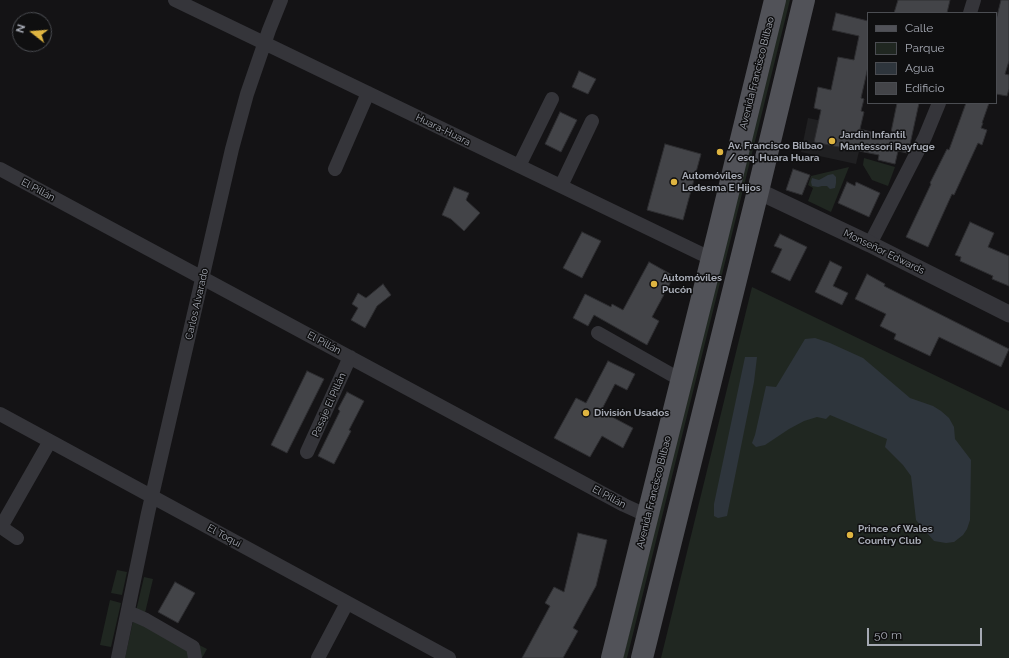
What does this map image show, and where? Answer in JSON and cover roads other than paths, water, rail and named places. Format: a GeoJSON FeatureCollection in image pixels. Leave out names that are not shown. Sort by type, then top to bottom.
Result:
{"type":"FeatureCollection","features":[{"type":"Feature","properties":{"kind":"main road","name":"Avenida Francisco Bilbao"},"geometry":{"type":"LineString","coordinates":[[612,658],[775,0]]}},
{"type":"Feature","properties":{"kind":"main road"},"geometry":{"type":"LineString","coordinates":[[642,658],[804,0]]}},
{"type":"Feature","properties":{"kind":"main road"},"geometry":{"type":"LineString","coordinates":[[739,147],[739,160],[743,172],[749,182],[758,191]]}},
{"type":"Feature","properties":{"kind":"street","name":"Huara-Huara"},"geometry":{"type":"LineString","coordinates":[[175,0],[712,259]]}},
{"type":"Feature","properties":{"kind":"street","name":"Carlos Alvarado"},"geometry":{"type":"LineString","coordinates":[[118,658],[152,497],[232,149],[245,101],[264,43],[281,0]]}},
{"type":"Feature","properties":{"kind":"street"},"geometry":{"type":"LineString","coordinates":[[970,12],[974,0]]}},
{"type":"Feature","properties":{"kind":"street"},"geometry":{"type":"LineString","coordinates":[[335,169],[368,93]]}},
{"type":"Feature","properties":{"kind":"street"},"geometry":{"type":"LineString","coordinates":[[519,166],[552,99]]}},
{"type":"Feature","properties":{"kind":"street"},"geometry":{"type":"LineString","coordinates":[[870,244],[925,137],[939,104]]}},
{"type":"Feature","properties":{"kind":"street"},"geometry":{"type":"LineString","coordinates":[[561,186],[592,121]]}},
{"type":"Feature","properties":{"kind":"street","name":"El Pillán"},"geometry":{"type":"LineString","coordinates":[[0,169],[624,505],[648,516]]}},
{"type":"Feature","properties":{"kind":"street","name":"Monseñor Edwards"},"geometry":{"type":"LineString","coordinates":[[758,191],[870,244],[1009,314]]}},
{"type":"Feature","properties":{"kind":"street"},"geometry":{"type":"LineString","coordinates":[[598,333],[682,380]]}},
{"type":"Feature","properties":{"kind":"street","name":"Pasaje El Pillán"},"geometry":{"type":"LineString","coordinates":[[307,452],[350,357]]}},
{"type":"Feature","properties":{"kind":"street","name":"El Toqui"},"geometry":{"type":"LineString","coordinates":[[0,414],[449,658]]}},
{"type":"Feature","properties":{"kind":"street"},"geometry":{"type":"LineString","coordinates":[[17,538],[1,527],[50,441]]}},
{"type":"Feature","properties":{"kind":"street"},"geometry":{"type":"LineString","coordinates":[[318,658],[347,603]]}},
{"type":"Feature","properties":{"kind":"street"},"geometry":{"type":"LineString","coordinates":[[128,612],[146,620],[193,647],[195,658]]}},
{"type":"Feature","properties":{"kind":"water"},"geometry":{"type":"Polygon","coordinates":[[[833,174],[836,177],[835,188],[830,189],[827,186],[812,186],[812,178],[819,180],[833,174]]]}},
{"type":"Feature","properties":{"kind":"water"},"geometry":{"type":"Polygon","coordinates":[[[815,338],[863,358],[910,398],[933,406],[949,418],[954,427],[955,439],[971,460],[970,520],[963,535],[954,542],[946,543],[934,541],[916,520],[911,476],[903,465],[885,447],[887,439],[830,415],[826,419],[817,417],[804,421],[765,445],[756,447],[752,443],[766,386],[776,387],[805,339],[815,338]]]}},
{"type":"Feature","properties":{"kind":"water"},"geometry":{"type":"Polygon","coordinates":[[[745,357],[757,357],[754,382],[727,516],[718,518],[714,516],[714,504],[745,357]]]}},
{"type":"Feature","properties":{"kind":"place","name":"Jardin Infantil Mantessori Rayfuge"},"geometry":{"type":"Point","coordinates":[832,141]}},
{"type":"Feature","properties":{"kind":"place","name":"Av. Francisco Bilbao / esq. Huara Huara"},"geometry":{"type":"Point","coordinates":[720,152]}},
{"type":"Feature","properties":{"kind":"place","name":"Automóviles Ledesma E Hijos"},"geometry":{"type":"Point","coordinates":[674,182]}},
{"type":"Feature","properties":{"kind":"place","name":"Automóviles Pucón"},"geometry":{"type":"Point","coordinates":[654,284]}},
{"type":"Feature","properties":{"kind":"place","name":"División Usados"},"geometry":{"type":"Point","coordinates":[586,413]}},
{"type":"Feature","properties":{"kind":"place","name":"Prince of Wales Country Club"},"geometry":{"type":"Point","coordinates":[850,535]}}]}
